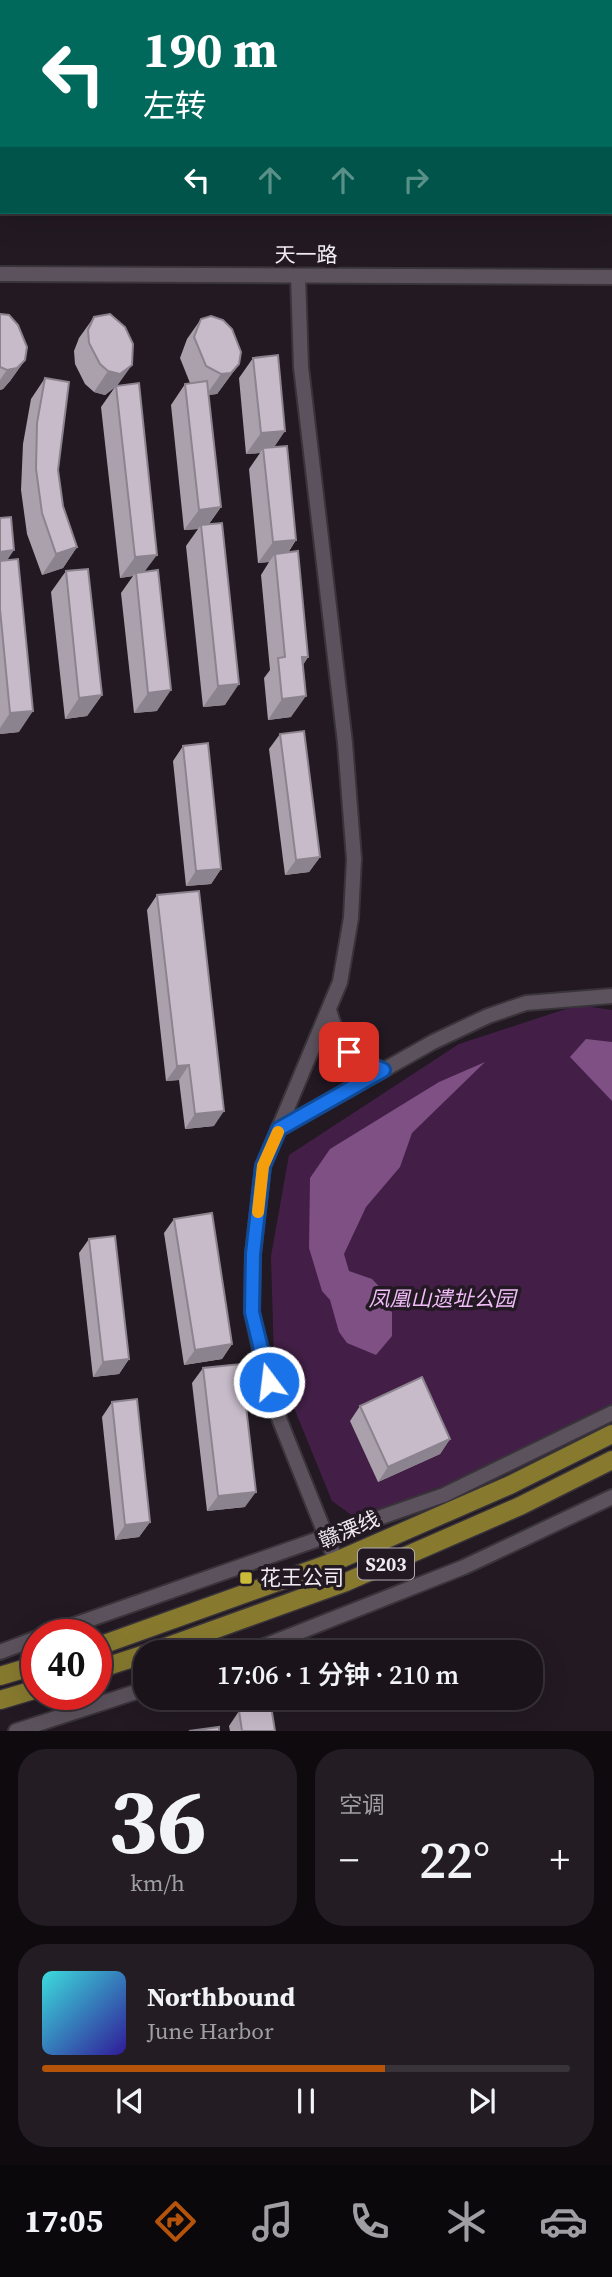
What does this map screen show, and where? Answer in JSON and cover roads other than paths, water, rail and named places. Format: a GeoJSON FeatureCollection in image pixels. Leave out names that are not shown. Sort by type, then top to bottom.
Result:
{"type":"FeatureCollection","features":[{"type":"Feature","properties":{"kind":"main road","name":"赣溧线"},"geometry":{"type":"LineString","coordinates":[[112,1641],[336,1561],[510,1485],[612,1434]]}},
{"type":"Feature","properties":{"kind":"main road","name":"S203"},"geometry":{"type":"LineString","coordinates":[[185,1640],[346,1582],[520,1506],[612,1460]]}},
{"type":"Feature","properties":{"kind":"main road"},"geometry":{"type":"LineString","coordinates":[[112,1665],[133,1658]]}},
{"type":"Feature","properties":{"kind":"main road"},"geometry":{"type":"LineString","coordinates":[[0,1676],[21,1670]]}},
{"type":"Feature","properties":{"kind":"main road"},"geometry":{"type":"LineString","coordinates":[[0,1700],[21,1694]]}},
{"type":"Feature","properties":{"kind":"street","name":"天一路"},"geometry":{"type":"LineString","coordinates":[[0,274],[612,277]]}},
{"type":"Feature","properties":{"kind":"street"},"geometry":{"type":"LineString","coordinates":[[298,276],[301,367],[345,743],[355,859],[351,918],[340,982],[263,1166],[253,1254],[252,1312],[263,1364],[280,1420],[336,1561]]}},
{"type":"Feature","properties":{"kind":"street"},"geometry":{"type":"LineString","coordinates":[[279,1129],[383,1070],[488,1016],[526,1003],[612,996]]}},
{"type":"Feature","properties":{"kind":"street"},"geometry":{"type":"LineString","coordinates":[[329,1010],[337,1037],[349,1052],[363,1062],[383,1070]]}},
{"type":"Feature","properties":{"kind":"street"},"geometry":{"type":"LineString","coordinates":[[90,1619],[444,1495],[612,1413]]}},
{"type":"Feature","properties":{"kind":"street"},"geometry":{"type":"LineString","coordinates":[[279,1640],[464,1567],[612,1497]]}},
{"type":"Feature","properties":{"kind":"street"},"geometry":{"type":"LineString","coordinates":[[0,1652],[21,1645]]}},
{"type":"Feature","properties":{"kind":"street"},"geometry":{"type":"LineString","coordinates":[[16,1731],[133,1693]]}},
{"type":"Feature","properties":{"kind":"place","name":"花王公司"},"geometry":{"type":"Point","coordinates":[246,1578]}},
{"type":"Feature","properties":{"kind":"park label","name":"凤凰山遗址公园"},"geometry":{"type":"Point","coordinates":[442,1299]}}]}
